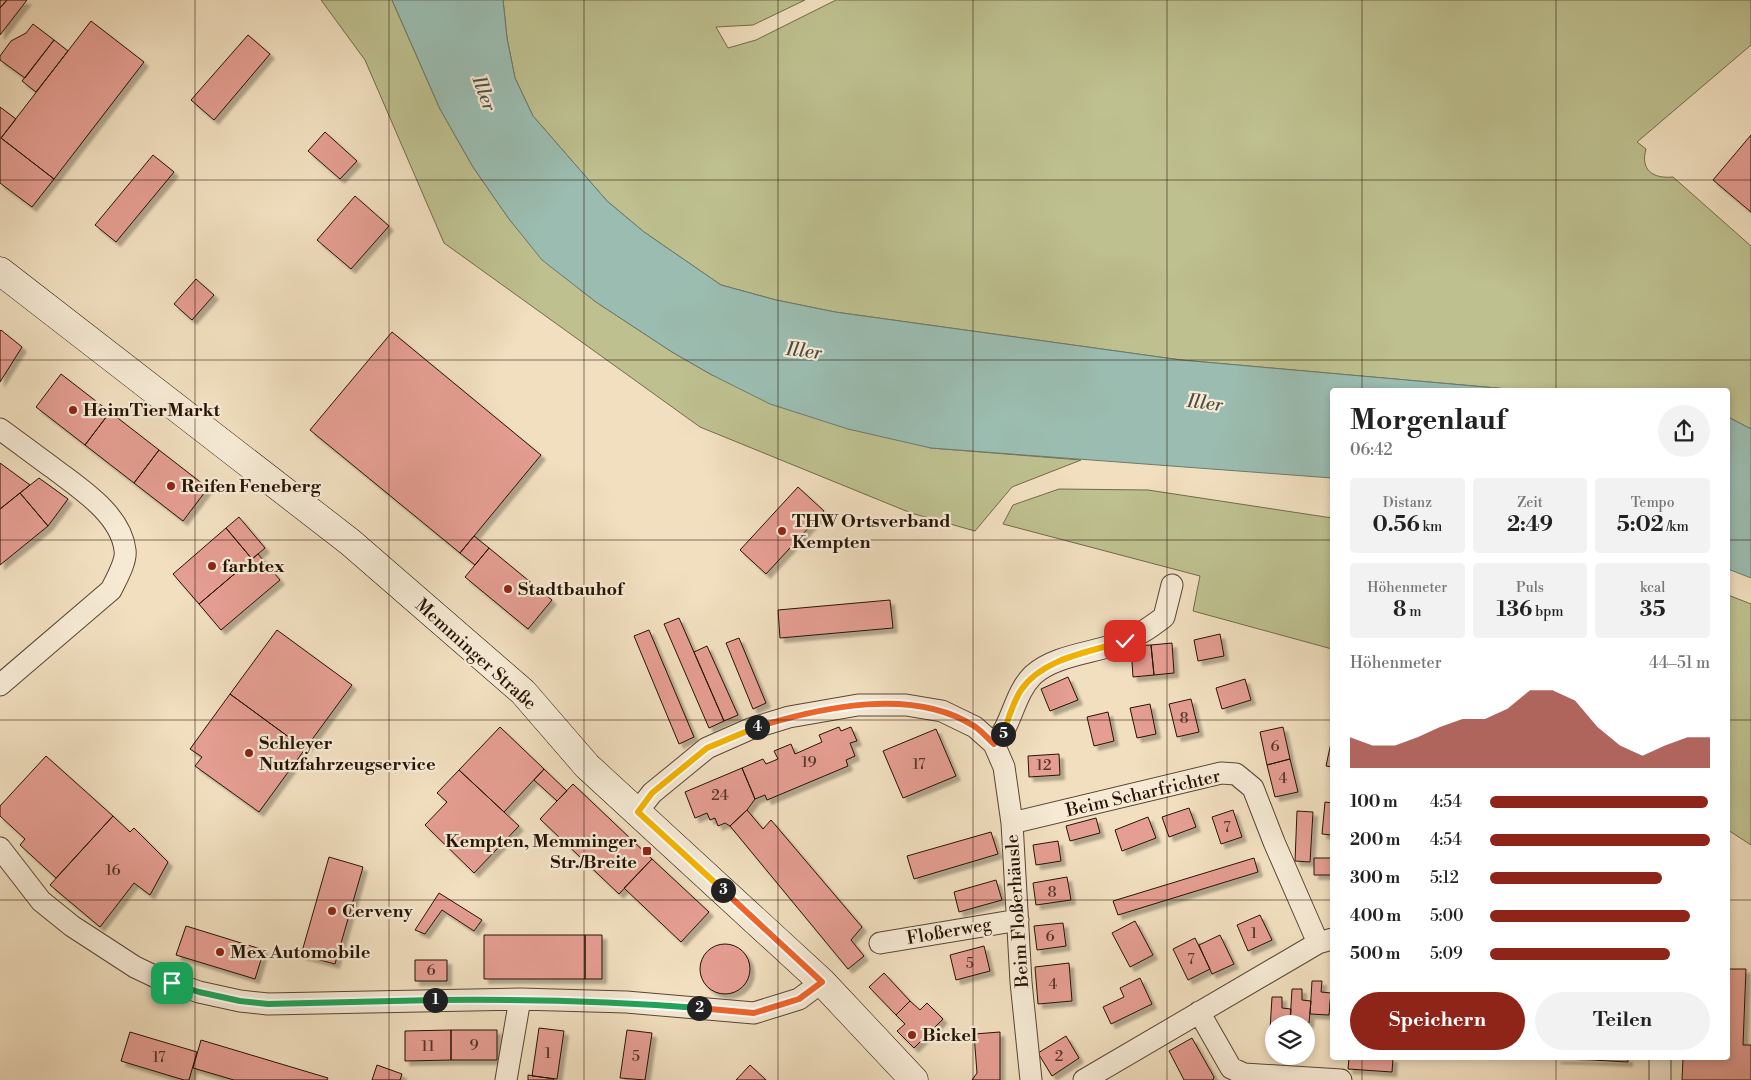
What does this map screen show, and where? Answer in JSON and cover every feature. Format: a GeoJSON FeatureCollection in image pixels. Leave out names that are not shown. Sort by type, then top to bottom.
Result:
{"type":"FeatureCollection","features":[{"type":"Feature","properties":{"kind":"main road","name":"Memminger Straße"},"geometry":{"type":"LineString","coordinates":[[0,271],[350,542],[523,692],[587,766],[822,982],[914,1080]]}},
{"type":"Feature","properties":{"kind":"street"},"geometry":{"type":"LineString","coordinates":[[0,429],[92,497],[110,516],[126,551],[118,578],[111,590],[0,685]]}},
{"type":"Feature","properties":{"kind":"street"},"geometry":{"type":"LineString","coordinates":[[994,744],[1002,736],[1020,691],[1034,674],[1052,663],[1125,641],[1144,631],[1164,617],[1172,585]]}},
{"type":"Feature","properties":{"kind":"street","name":"Beim Floßerhäusle"},"geometry":{"type":"LineString","coordinates":[[638,812],[652,793],[707,748],[750,729],[789,717],[864,705],[906,705],[942,711],[975,727],[994,744],[1004,767],[1012,823],[1021,982],[1031,1080]]}},
{"type":"Feature","properties":{"kind":"street","name":"Beim Scharfrichter"},"geometry":{"type":"LineString","coordinates":[[1012,823],[1221,773],[1236,774],[1253,788],[1274,842],[1325,941]]}},
{"type":"Feature","properties":{"kind":"street"},"geometry":{"type":"LineString","coordinates":[[0,848],[41,900],[72,926],[135,967],[156,977],[199,992],[240,1001],[268,1004],[520,999],[626,1002],[754,1013],[799,999],[822,982]]}},
{"type":"Feature","properties":{"kind":"street","name":"Floßerweg"},"geometry":{"type":"LineString","coordinates":[[880,943],[1018,920]]}},
{"type":"Feature","properties":{"kind":"street"},"geometry":{"type":"LineString","coordinates":[[1084,1080],[1325,941]]}},
{"type":"Feature","properties":{"kind":"street"},"geometry":{"type":"LineString","coordinates":[[506,1080],[520,999]]}},
{"type":"Feature","properties":{"kind":"street"},"geometry":{"type":"LineString","coordinates":[[1200,1012],[1231,1068],[1244,1074],[1341,1080]]}},
{"type":"Feature","properties":{"kind":"street"},"geometry":{"type":"LineString","coordinates":[[1660,1060],[1660,1080]]}},
{"type":"Feature","properties":{"kind":"green space"},"geometry":{"type":"Polygon","coordinates":[[[321,0],[392,0],[440,109],[473,167],[509,219],[543,260],[596,302],[672,352],[712,375],[931,448],[1081,460],[1012,487],[975,531],[911,513],[700,427],[444,243],[365,60],[321,0]]]}},
{"type":"Feature","properties":{"kind":"green space"},"geometry":{"type":"Polygon","coordinates":[[[503,0],[805,0],[753,25],[716,27],[728,48],[756,40],[836,0],[1751,0],[1751,45],[1637,142],[1646,149],[1645,163],[1650,172],[1654,175],[1673,177],[1751,246],[1751,429],[1730,418],[1730,388],[1496,388],[1181,360],[835,312],[776,300],[721,285],[644,232],[607,201],[533,116],[515,78],[507,38],[503,0]]]}},
{"type":"Feature","properties":{"kind":"green space"},"geometry":{"type":"Polygon","coordinates":[[[1059,489],[1148,490],[1330,518],[1330,648],[1193,611],[1200,576],[1003,524],[1013,505],[1059,489]]]}},
{"type":"Feature","properties":{"kind":"green space"},"geometry":{"type":"Polygon","coordinates":[[[1730,596],[1751,604],[1751,845],[1730,831],[1730,596]]]}},
{"type":"Feature","properties":{"kind":"water","name":"Iller"},"geometry":{"type":"Polygon","coordinates":[[[392,0],[503,0],[507,38],[515,78],[533,116],[607,201],[644,232],[721,285],[776,300],[835,312],[1181,360],[1496,388],[1330,388],[1330,478],[931,448],[848,429],[770,404],[712,375],[672,352],[596,302],[542,260],[509,219],[473,167],[440,109],[392,0]]]}},
{"type":"Feature","properties":{"kind":"water"},"geometry":{"type":"Polygon","coordinates":[[[1730,418],[1751,429],[1751,578],[1730,570],[1730,418]]]}},
{"type":"Feature","properties":{"kind":"building"},"geometry":{"type":"Polygon","coordinates":[[[0,0],[7,0],[0,8],[0,0]]]}},
{"type":"Feature","properties":{"kind":"building"},"geometry":{"type":"Polygon","coordinates":[[[7,0],[27,0],[0,35],[0,8],[7,0]]]}},
{"type":"Feature","properties":{"kind":"building"},"geometry":{"type":"Polygon","coordinates":[[[91,21],[144,62],[54,179],[1,138],[91,21]]]}},
{"type":"Feature","properties":{"kind":"building"},"geometry":{"type":"Polygon","coordinates":[[[33,24],[54,40],[25,78],[0,60],[0,56],[11,41],[26,33],[33,24]]]}},
{"type":"Feature","properties":{"kind":"building"},"geometry":{"type":"Polygon","coordinates":[[[248,35],[270,54],[214,120],[191,100],[248,35]]]}},
{"type":"Feature","properties":{"kind":"building"},"geometry":{"type":"Polygon","coordinates":[[[54,40],[68,51],[36,92],[22,81],[54,40]]]}},
{"type":"Feature","properties":{"kind":"building"},"geometry":{"type":"Polygon","coordinates":[[[0,107],[16,119],[1,138],[54,179],[32,207],[0,183],[0,107]]]}},
{"type":"Feature","properties":{"kind":"building"},"geometry":{"type":"Polygon","coordinates":[[[325,132],[357,161],[340,179],[308,151],[325,132]]]}},
{"type":"Feature","properties":{"kind":"building"},"geometry":{"type":"Polygon","coordinates":[[[1751,135],[1751,212],[1713,180],[1751,135]]]}},
{"type":"Feature","properties":{"kind":"building"},"geometry":{"type":"Polygon","coordinates":[[[153,155],[174,172],[116,242],[95,225],[153,155]]]}},
{"type":"Feature","properties":{"kind":"building"},"geometry":{"type":"Polygon","coordinates":[[[355,196],[389,226],[351,269],[317,240],[355,196]]]}},
{"type":"Feature","properties":{"kind":"building"},"geometry":{"type":"Polygon","coordinates":[[[196,279],[214,295],[192,320],[174,304],[196,279]]]}},
{"type":"Feature","properties":{"kind":"building"},"geometry":{"type":"Polygon","coordinates":[[[0,331],[22,347],[0,382],[0,331]]]}},
{"type":"Feature","properties":{"kind":"building"},"geometry":{"type":"Polygon","coordinates":[[[392,332],[541,455],[460,553],[310,430],[392,332]]]}},
{"type":"Feature","properties":{"kind":"building","name":"HeimTierMarkt"},"geometry":{"type":"Polygon","coordinates":[[[61,374],[110,412],[85,445],[36,407],[61,374]]]}},
{"type":"Feature","properties":{"kind":"building"},"geometry":{"type":"Polygon","coordinates":[[[110,412],[159,450],[134,483],[85,445],[110,412]]]}},
{"type":"Feature","properties":{"kind":"building","name":"Reifen Feneberg"},"geometry":{"type":"Polygon","coordinates":[[[159,450],[208,488],[183,521],[134,483],[159,450]]]}},
{"type":"Feature","properties":{"kind":"building"},"geometry":{"type":"Polygon","coordinates":[[[0,463],[30,485],[0,509],[0,463]]]}},
{"type":"Feature","properties":{"kind":"building"},"geometry":{"type":"Polygon","coordinates":[[[39,478],[68,499],[48,526],[20,493],[39,478]]]}},
{"type":"Feature","properties":{"kind":"building","name":"THW Ortsverband Kempten"},"geometry":{"type":"Polygon","coordinates":[[[798,487],[824,511],[766,574],[740,550],[798,487]]]}},
{"type":"Feature","properties":{"kind":"building"},"geometry":{"type":"Polygon","coordinates":[[[20,493],[48,526],[0,565],[0,509],[20,493]]]}},
{"type":"Feature","properties":{"kind":"building"},"geometry":{"type":"Polygon","coordinates":[[[239,517],[265,548],[252,559],[226,528],[239,517]]]}},
{"type":"Feature","properties":{"kind":"building","name":"farbtex"},"geometry":{"type":"Polygon","coordinates":[[[226,528],[252,559],[199,604],[173,574],[226,528]]]}},
{"type":"Feature","properties":{"kind":"building"},"geometry":{"type":"Polygon","coordinates":[[[474,536],[489,548],[475,565],[460,553],[474,536]]]}},
{"type":"Feature","properties":{"kind":"building","name":"Stadtbauhof"},"geometry":{"type":"Polygon","coordinates":[[[489,548],[552,600],[528,629],[465,577],[489,548]]]}},
{"type":"Feature","properties":{"kind":"building"},"geometry":{"type":"Polygon","coordinates":[[[258,554],[280,580],[221,630],[199,604],[258,554]]]}},
{"type":"Feature","properties":{"kind":"building"},"geometry":{"type":"Polygon","coordinates":[[[890,600],[893,628],[780,638],[778,610],[890,600]]]}},
{"type":"Feature","properties":{"kind":"building"},"geometry":{"type":"Polygon","coordinates":[[[679,618],[724,721],[709,728],[664,624],[679,618]]]}},
{"type":"Feature","properties":{"kind":"building"},"geometry":{"type":"Polygon","coordinates":[[[277,630],[352,685],[305,749],[230,694],[277,630]]]}},
{"type":"Feature","properties":{"kind":"building"},"geometry":{"type":"Polygon","coordinates":[[[649,630],[694,737],[679,744],[634,636],[649,630]]]}},
{"type":"Feature","properties":{"kind":"building"},"geometry":{"type":"Polygon","coordinates":[[[1220,634],[1224,656],[1198,661],[1194,640],[1220,634]]]}},
{"type":"Feature","properties":{"kind":"building"},"geometry":{"type":"Polygon","coordinates":[[[739,638],[766,703],[753,709],[726,643],[739,638]]]}},
{"type":"Feature","properties":{"kind":"building"},"geometry":{"type":"Polygon","coordinates":[[[1172,643],[1174,673],[1154,675],[1151,645],[1172,643]]]}},
{"type":"Feature","properties":{"kind":"building"},"geometry":{"type":"Polygon","coordinates":[[[1151,645],[1154,675],[1133,677],[1131,646],[1151,645]]]}},
{"type":"Feature","properties":{"kind":"building"},"geometry":{"type":"Polygon","coordinates":[[[707,646],[738,715],[724,721],[694,652],[707,646]]]}},
{"type":"Feature","properties":{"kind":"building"},"geometry":{"type":"Polygon","coordinates":[[[1068,677],[1078,700],[1050,711],[1041,689],[1068,677]]]}},
{"type":"Feature","properties":{"kind":"building"},"geometry":{"type":"Polygon","coordinates":[[[1245,679],[1251,700],[1222,709],[1216,688],[1245,679]]]}},
{"type":"Feature","properties":{"kind":"building","name":"Schleyer Nutzfahrzeugservice"},"geometry":{"type":"Polygon","coordinates":[[[230,694],[305,749],[259,812],[195,766],[202,757],[190,749],[230,694]]]}},
{"type":"Feature","properties":{"kind":"building"},"geometry":{"type":"Polygon","coordinates":[[[1191,699],[1199,732],[1177,737],[1169,704],[1191,699]]]}},
{"type":"Feature","properties":{"kind":"building"},"geometry":{"type":"Polygon","coordinates":[[[1150,704],[1156,734],[1137,738],[1130,708],[1150,704]]]}},
{"type":"Feature","properties":{"kind":"building"},"geometry":{"type":"Polygon","coordinates":[[[1108,712],[1114,741],[1094,746],[1087,717],[1108,712]]]}},
{"type":"Feature","properties":{"kind":"building"},"geometry":{"type":"Polygon","coordinates":[[[500,727],[544,769],[504,812],[459,770],[500,727]]]}},
{"type":"Feature","properties":{"kind":"building"},"geometry":{"type":"Polygon","coordinates":[[[839,727],[841,731],[851,727],[857,741],[850,743],[855,756],[846,760],[848,766],[767,800],[765,795],[755,799],[742,768],[763,759],[766,764],[778,759],[774,751],[791,744],[795,754],[822,742],[819,735],[839,727]]]}},
{"type":"Feature","properties":{"kind":"building"},"geometry":{"type":"Polygon","coordinates":[[[1283,727],[1290,759],[1267,765],[1260,732],[1283,727]]]}},
{"type":"Feature","properties":{"kind":"building"},"geometry":{"type":"Polygon","coordinates":[[[936,729],[956,776],[903,798],[883,751],[936,729]]]}},
{"type":"Feature","properties":{"kind":"building"},"geometry":{"type":"Polygon","coordinates":[[[1330,747],[1330,767],[1326,766],[1330,747]]]}},
{"type":"Feature","properties":{"kind":"building"},"geometry":{"type":"Polygon","coordinates":[[[1059,754],[1060,775],[1029,777],[1028,756],[1059,754]]]}},
{"type":"Feature","properties":{"kind":"building"},"geometry":{"type":"Polygon","coordinates":[[[46,756],[113,816],[56,878],[20,845],[25,839],[0,816],[0,806],[46,756]]]}},
{"type":"Feature","properties":{"kind":"building"},"geometry":{"type":"Polygon","coordinates":[[[1290,759],[1298,792],[1275,797],[1267,765],[1290,759]]]}},
{"type":"Feature","properties":{"kind":"building"},"geometry":{"type":"Polygon","coordinates":[[[742,768],[755,799],[747,810],[730,826],[725,823],[718,826],[715,818],[710,820],[707,813],[695,818],[685,792],[742,768]]]}},
{"type":"Feature","properties":{"kind":"building"},"geometry":{"type":"Polygon","coordinates":[[[544,769],[567,791],[557,801],[534,780],[544,769]]]}},
{"type":"Feature","properties":{"kind":"building"},"geometry":{"type":"Polygon","coordinates":[[[459,770],[519,826],[474,873],[425,825],[447,802],[437,793],[459,770]]]}},
{"type":"Feature","properties":{"kind":"building"},"geometry":{"type":"Polygon","coordinates":[[[573,784],[652,859],[619,894],[540,819],[573,784]]]}},
{"type":"Feature","properties":{"kind":"building"},"geometry":{"type":"Polygon","coordinates":[[[1325,802],[1330,803],[1330,835],[1322,834],[1325,802]]]}},
{"type":"Feature","properties":{"kind":"building"},"geometry":{"type":"Polygon","coordinates":[[[1189,808],[1196,827],[1169,837],[1162,817],[1189,808]]]}},
{"type":"Feature","properties":{"kind":"building"},"geometry":{"type":"Polygon","coordinates":[[[747,810],[763,829],[771,820],[862,927],[851,940],[864,956],[848,969],[730,826],[747,810]]]}},
{"type":"Feature","properties":{"kind":"building"},"geometry":{"type":"Polygon","coordinates":[[[1233,810],[1242,837],[1221,844],[1212,817],[1233,810]]]}},
{"type":"Feature","properties":{"kind":"building"},"geometry":{"type":"Polygon","coordinates":[[[1297,811],[1313,812],[1310,862],[1295,861],[1297,811]]]}},
{"type":"Feature","properties":{"kind":"building"},"geometry":{"type":"Polygon","coordinates":[[[113,816],[130,832],[134,828],[168,862],[150,895],[134,883],[100,927],[50,885],[113,816]]]}},
{"type":"Feature","properties":{"kind":"building"},"geometry":{"type":"Polygon","coordinates":[[[1148,817],[1156,838],[1122,851],[1115,830],[1148,817]]]}},
{"type":"Feature","properties":{"kind":"building"},"geometry":{"type":"Polygon","coordinates":[[[1096,818],[1100,833],[1070,841],[1066,826],[1096,818]]]}},
{"type":"Feature","properties":{"kind":"building"},"geometry":{"type":"Polygon","coordinates":[[[991,832],[998,854],[914,879],[907,856],[991,832]]]}},
{"type":"Feature","properties":{"kind":"building"},"geometry":{"type":"Polygon","coordinates":[[[1058,841],[1061,861],[1036,865],[1033,845],[1058,841]]]}},
{"type":"Feature","properties":{"kind":"building","name":"Cerveny"},"geometry":{"type":"Polygon","coordinates":[[[329,857],[363,867],[335,964],[301,955],[329,857]]]}},
{"type":"Feature","properties":{"kind":"building"},"geometry":{"type":"Polygon","coordinates":[[[1254,858],[1258,872],[1118,915],[1113,901],[1254,858]]]}},
{"type":"Feature","properties":{"kind":"building"},"geometry":{"type":"Polygon","coordinates":[[[1314,858],[1330,858],[1330,875],[1314,875],[1314,858]]]}},
{"type":"Feature","properties":{"kind":"building"},"geometry":{"type":"Polygon","coordinates":[[[652,859],[709,912],[681,942],[624,888],[652,859]]]}},
{"type":"Feature","properties":{"kind":"building"},"geometry":{"type":"Polygon","coordinates":[[[1067,877],[1071,900],[1036,905],[1033,883],[1067,877]]]}},
{"type":"Feature","properties":{"kind":"building"},"geometry":{"type":"Polygon","coordinates":[[[996,880],[1002,900],[959,912],[954,892],[996,880]]]}},
{"type":"Feature","properties":{"kind":"building"},"geometry":{"type":"Polygon","coordinates":[[[439,893],[482,920],[474,931],[442,910],[425,934],[415,930],[439,893]]]}},
{"type":"Feature","properties":{"kind":"building"},"geometry":{"type":"Polygon","coordinates":[[[1260,915],[1272,940],[1248,951],[1237,925],[1260,915]]]}},
{"type":"Feature","properties":{"kind":"building"},"geometry":{"type":"Polygon","coordinates":[[[1135,921],[1153,955],[1130,967],[1112,933],[1135,921]]]}},
{"type":"Feature","properties":{"kind":"building"},"geometry":{"type":"Polygon","coordinates":[[[1063,923],[1066,946],[1037,950],[1034,926],[1063,923]]]}},
{"type":"Feature","properties":{"kind":"building","name":"Mex Automobile"},"geometry":{"type":"Polygon","coordinates":[[[186,926],[264,950],[255,979],[176,955],[186,926]]]}},
{"type":"Feature","properties":{"kind":"building"},"geometry":{"type":"Polygon","coordinates":[[[484,935],[585,935],[585,979],[484,979],[484,935]]]}},
{"type":"Feature","properties":{"kind":"building"},"geometry":{"type":"Polygon","coordinates":[[[585,935],[602,935],[602,979],[585,979],[585,935]]]}},
{"type":"Feature","properties":{"kind":"building"},"geometry":{"type":"Polygon","coordinates":[[[1220,935],[1234,964],[1212,974],[1199,945],[1220,935]]]}},
{"type":"Feature","properties":{"kind":"building"},"geometry":{"type":"Polygon","coordinates":[[[1195,938],[1210,969],[1188,980],[1173,949],[1195,938]]]}},
{"type":"Feature","properties":{"kind":"building"},"geometry":{"type":"Polygon","coordinates":[[[725,944],[735,946],[743,951],[748,959],[750,969],[748,979],[743,987],[735,992],[725,994],[715,992],[707,987],[702,979],[700,969],[702,959],[707,951],[715,946],[725,944]]]}},
{"type":"Feature","properties":{"kind":"building"},"geometry":{"type":"Polygon","coordinates":[[[984,946],[990,971],[956,980],[950,955],[984,946]]]}},
{"type":"Feature","properties":{"kind":"building"},"geometry":{"type":"Polygon","coordinates":[[[415,960],[447,960],[447,981],[415,981],[415,960]]]}},
{"type":"Feature","properties":{"kind":"building"},"geometry":{"type":"Polygon","coordinates":[[[1069,963],[1072,1001],[1038,1004],[1035,967],[1069,963]]]}},
{"type":"Feature","properties":{"kind":"building"},"geometry":{"type":"Polygon","coordinates":[[[1730,969],[1746,969],[1743,1045],[1751,1045],[1751,1080],[1682,1080],[1683,1060],[1730,1060],[1730,969]]]}},
{"type":"Feature","properties":{"kind":"building"},"geometry":{"type":"Polygon","coordinates":[[[884,973],[910,1001],[896,1015],[869,987],[884,973]]]}},
{"type":"Feature","properties":{"kind":"building"},"geometry":{"type":"Polygon","coordinates":[[[1140,978],[1152,1004],[1111,1024],[1103,1007],[1124,997],[1120,988],[1140,978]]]}},
{"type":"Feature","properties":{"kind":"building"},"geometry":{"type":"Polygon","coordinates":[[[1312,981],[1322,981],[1321,992],[1330,993],[1329,1015],[1310,1014],[1312,981]]]}},
{"type":"Feature","properties":{"kind":"building"},"geometry":{"type":"Polygon","coordinates":[[[1292,989],[1302,989],[1302,1000],[1311,1001],[1310,1015],[1290,1015],[1292,989]]]}},
{"type":"Feature","properties":{"kind":"building"},"geometry":{"type":"Polygon","coordinates":[[[1272,997],[1282,997],[1282,1008],[1291,1009],[1291,1015],[1271,1015],[1272,997]]]}},
{"type":"Feature","properties":{"kind":"building"},"geometry":{"type":"Polygon","coordinates":[[[910,1001],[920,1010],[927,1003],[943,1019],[914,1048],[897,1031],[905,1024],[896,1015],[910,1001]]]}},
{"type":"Feature","properties":{"kind":"building"},"geometry":{"type":"Polygon","coordinates":[[[539,1028],[564,1031],[557,1079],[532,1076],[539,1028]]]}},
{"type":"Feature","properties":{"kind":"building"},"geometry":{"type":"Polygon","coordinates":[[[451,1030],[451,1060],[405,1061],[405,1031],[451,1030]]]}},
{"type":"Feature","properties":{"kind":"building"},"geometry":{"type":"Polygon","coordinates":[[[451,1030],[497,1030],[497,1060],[451,1060],[451,1030]]]}},
{"type":"Feature","properties":{"kind":"building"},"geometry":{"type":"Polygon","coordinates":[[[627,1030],[652,1033],[645,1080],[620,1078],[627,1030]]]}},
{"type":"Feature","properties":{"kind":"building"},"geometry":{"type":"Polygon","coordinates":[[[130,1032],[197,1052],[189,1080],[121,1061],[130,1032]]]}},
{"type":"Feature","properties":{"kind":"building"},"geometry":{"type":"Polygon","coordinates":[[[1000,1032],[1000,1080],[972,1080],[977,1073],[974,1034],[1000,1032]]]}},
{"type":"Feature","properties":{"kind":"building"},"geometry":{"type":"Polygon","coordinates":[[[1066,1036],[1079,1058],[1052,1076],[1038,1053],[1066,1036]]]}},
{"type":"Feature","properties":{"kind":"building"},"geometry":{"type":"Polygon","coordinates":[[[1192,1038],[1214,1077],[1213,1080],[1184,1080],[1169,1051],[1192,1038]]]}},
{"type":"Feature","properties":{"kind":"building"},"geometry":{"type":"Polygon","coordinates":[[[201,1040],[328,1078],[327,1080],[234,1080],[193,1068],[201,1040]]]}},
{"type":"Feature","properties":{"kind":"building"},"geometry":{"type":"Polygon","coordinates":[[[1349,1060],[1393,1060],[1392,1072],[1348,1069],[1349,1060]]]}},
{"type":"Feature","properties":{"kind":"building"},"geometry":{"type":"Polygon","coordinates":[[[1592,1060],[1628,1060],[1628,1062],[1592,1060]]]}},
{"type":"Feature","properties":{"kind":"building"},"geometry":{"type":"Polygon","coordinates":[[[377,1065],[402,1074],[400,1080],[372,1080],[377,1065]]]}},
{"type":"Feature","properties":{"kind":"building"},"geometry":{"type":"Polygon","coordinates":[[[750,1065],[766,1080],[736,1080],[750,1065]]]}},
{"type":"Feature","properties":{"kind":"building"},"geometry":{"type":"Polygon","coordinates":[[[528,1075],[554,1079],[528,1080],[528,1075]]]}},
{"type":"Feature","properties":{"kind":"place","name":"HeimTierMarkt"},"geometry":{"type":"Point","coordinates":[73,410]}},
{"type":"Feature","properties":{"kind":"place","name":"Reifen Feneberg"},"geometry":{"type":"Point","coordinates":[171,486]}},
{"type":"Feature","properties":{"kind":"place","name":"THW Ortsverband Kempten"},"geometry":{"type":"Point","coordinates":[782,531]}},
{"type":"Feature","properties":{"kind":"place","name":"farbtex"},"geometry":{"type":"Point","coordinates":[212,566]}},
{"type":"Feature","properties":{"kind":"place","name":"Stadtbauhof"},"geometry":{"type":"Point","coordinates":[508,589]}},
{"type":"Feature","properties":{"kind":"place","name":"Schleyer Nutzfahrzeugservice"},"geometry":{"type":"Point","coordinates":[249,753]}},
{"type":"Feature","properties":{"kind":"place","name":"Kempten, Memminger Str./Breite"},"geometry":{"type":"Point","coordinates":[647,851]}},
{"type":"Feature","properties":{"kind":"place","name":"Cerveny"},"geometry":{"type":"Point","coordinates":[332,911]}},
{"type":"Feature","properties":{"kind":"place","name":"Mex Automobile"},"geometry":{"type":"Point","coordinates":[220,952]}},
{"type":"Feature","properties":{"kind":"place","name":"Bickel"},"geometry":{"type":"Point","coordinates":[912,1035]}},
{"type":"Feature","properties":{"kind":"route"},"geometry":{"type":"LineString","coordinates":[[172,983],[199,992],[240,1001],[268,1004],[389,1000],[520,999],[626,1002],[754,1013],[799,999],[822,982],[638,812],[652,793],[707,748],[750,729],[789,717],[858,705],[906,705],[942,711],[975,727],[994,744],[1002,736],[1020,691],[1034,674],[1052,663],[1125,641]]}}]}
